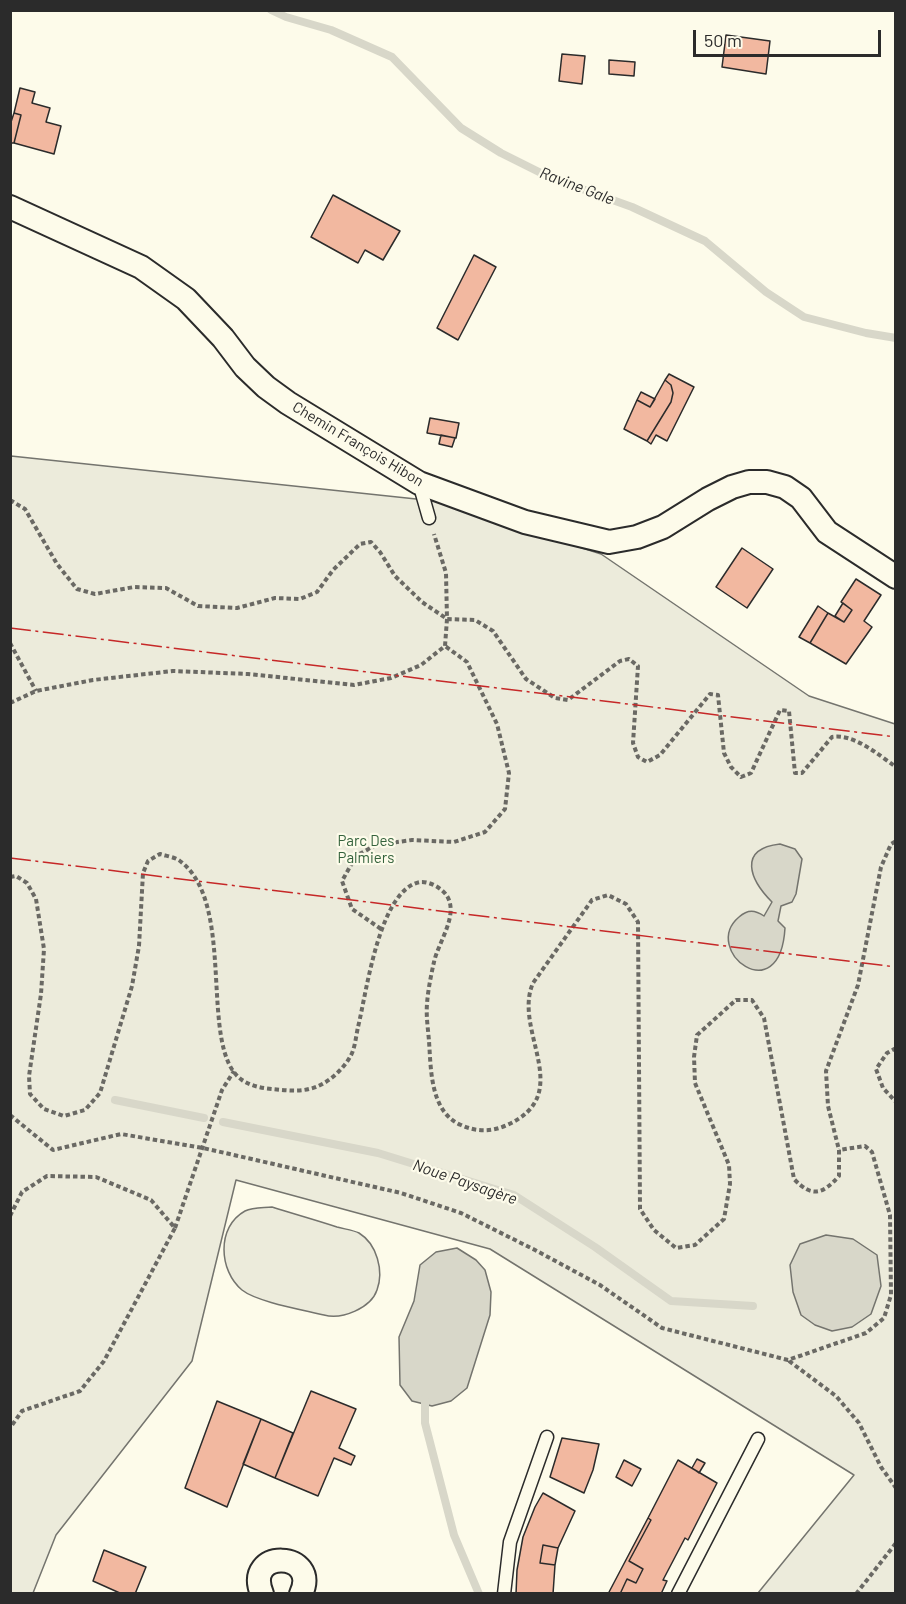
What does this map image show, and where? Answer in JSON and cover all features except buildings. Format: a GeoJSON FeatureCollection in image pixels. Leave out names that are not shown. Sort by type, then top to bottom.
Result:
{"type":"FeatureCollection","features":[{"type":"Feature","properties":{"kind":"street","name":"Chemin François Hibon"},"geometry":{"type":"LineString","coordinates":[[10,207],[141,267],[186,299],[223,338],[245,367],[266,387],[288,403],[419,483],[525,522],[609,542],[637,537],[663,527],[732,487],[749,482],[767,482],[785,487],[801,498],[827,532],[896,577]]}},
{"type":"Feature","properties":{"kind":"street"},"geometry":{"type":"LineString","coordinates":[[262,1593],[259,1580],[265,1567],[270,1562],[285,1559],[303,1573],[301,1593]]}},
{"type":"Feature","properties":{"kind":"lane"},"geometry":{"type":"LineString","coordinates":[[419,483],[429,518]]}},
{"type":"Feature","properties":{"kind":"lane"},"geometry":{"type":"LineString","coordinates":[[504,1593],[510,1542],[547,1437]]}},
{"type":"Feature","properties":{"kind":"lane"},"geometry":{"type":"LineString","coordinates":[[678,1593],[758,1439]]}},
{"type":"Feature","properties":{"kind":"path"},"geometry":{"type":"LineString","coordinates":[[10,500],[25,509],[57,564],[77,589],[94,594],[134,587],[166,588],[198,606],[237,609],[275,598],[300,599],[317,592],[333,570],[360,544],[371,542],[381,552],[395,576],[422,602],[447,619],[475,620],[493,632],[526,680],[555,698],[568,700],[621,661],[629,659],[638,666],[633,743],[638,757],[646,762],[660,755],[710,694],[718,695],[724,753],[730,767],[741,777],[751,773],[780,710],[789,711],[795,773],[802,773],[831,737],[839,735],[870,748],[896,767]]}},
{"type":"Feature","properties":{"kind":"path"},"geometry":{"type":"LineString","coordinates":[[10,703],[36,691],[93,680],[173,671],[248,674],[354,685],[392,678],[421,665],[445,646],[446,573],[429,518]]}},
{"type":"Feature","properties":{"kind":"path"},"geometry":{"type":"LineString","coordinates":[[10,642],[36,691]]}},
{"type":"Feature","properties":{"kind":"path"},"geometry":{"type":"LineString","coordinates":[[381,929],[352,909],[342,881],[356,856],[376,845],[412,840],[454,842],[485,832],[506,809],[509,773],[497,724],[467,662],[445,646]]}},
{"type":"Feature","properties":{"kind":"path"},"geometry":{"type":"LineString","coordinates":[[10,877],[16,876],[27,882],[36,899],[44,949],[41,994],[29,1076],[30,1094],[44,1108],[64,1116],[85,1110],[100,1093],[132,986],[139,946],[143,873],[148,861],[160,854],[178,860],[194,875],[205,901],[215,946],[219,1022],[227,1058],[241,1079],[257,1087],[311,1089],[336,1075],[352,1055],[381,929],[393,903],[407,886],[424,881],[438,887],[448,897],[451,912],[434,959],[427,1005],[431,1076],[437,1101],[454,1122],[474,1131],[499,1129],[516,1121],[531,1109],[538,1093],[542,1073],[528,1015],[528,994],[533,983],[592,900],[608,895],[626,904],[638,922],[640,1209],[654,1230],[676,1248],[695,1245],[724,1219],[730,1184],[729,1166],[694,1083],[693,1057],[697,1035],[735,1000],[752,1000],[764,1018],[794,1179],[804,1190],[815,1192],[829,1187],[839,1176],[839,1150],[828,1106],[826,1071],[858,985],[881,867],[891,844],[896,841]]}},
{"type":"Feature","properties":{"kind":"path"},"geometry":{"type":"LineString","coordinates":[[896,1048],[887,1053],[876,1069],[883,1088],[896,1102]]}},
{"type":"Feature","properties":{"kind":"path"},"geometry":{"type":"LineString","coordinates":[[10,1428],[22,1412],[80,1391],[104,1361],[175,1228],[222,1090],[234,1071]]}},
{"type":"Feature","properties":{"kind":"path"},"geometry":{"type":"LineString","coordinates":[[10,1116],[53,1150],[121,1134],[203,1148],[401,1193],[461,1213],[600,1285],[662,1328],[788,1360],[836,1396],[859,1423],[881,1467],[896,1488]]}},
{"type":"Feature","properties":{"kind":"path"},"geometry":{"type":"LineString","coordinates":[[788,1360],[866,1333],[884,1318],[891,1295],[890,1215],[872,1152],[865,1146],[839,1150]]}},
{"type":"Feature","properties":{"kind":"path"},"geometry":{"type":"LineString","coordinates":[[10,1216],[22,1192],[47,1176],[96,1178],[151,1200],[175,1228]]}},
{"type":"Feature","properties":{"kind":"path"},"geometry":{"type":"LineString","coordinates":[[856,1593],[896,1543]]}},
{"type":"Feature","properties":{"kind":"green space","name":"Parc Des Palmiers"},"geometry":{"type":"Polygon","coordinates":[[[11,456],[435,501],[601,554],[809,696],[895,724],[895,1593],[758,1593],[854,1475],[490,1249],[236,1180],[192,1361],[56,1535],[33,1593],[11,1594],[11,456]]]}},
{"type":"Feature","properties":{"kind":"green space"},"geometry":{"type":"Polygon","coordinates":[[[272,1207],[354,1231],[365,1238],[377,1258],[380,1275],[377,1290],[369,1302],[347,1314],[331,1316],[269,1302],[242,1290],[234,1282],[225,1261],[225,1238],[229,1227],[245,1211],[272,1207]]]}},
{"type":"Feature","properties":{"kind":"shaded area"},"geometry":{"type":"Polygon","coordinates":[[[780,844],[795,849],[802,859],[796,894],[792,902],[781,906],[778,921],[785,928],[780,953],[770,966],[758,970],[746,966],[735,957],[729,944],[730,930],[739,917],[745,913],[755,912],[764,916],[772,902],[754,875],[753,859],[766,847],[780,844]]]}},
{"type":"Feature","properties":{"kind":"shaded area"},"geometry":{"type":"Polygon","coordinates":[[[826,1235],[853,1239],[877,1255],[881,1286],[871,1314],[852,1327],[832,1331],[815,1325],[801,1315],[793,1292],[790,1265],[800,1244],[826,1235]]]}},
{"type":"Feature","properties":{"kind":"shaded area"},"geometry":{"type":"Polygon","coordinates":[[[457,1248],[476,1260],[485,1270],[491,1292],[490,1315],[467,1388],[451,1401],[432,1406],[412,1401],[400,1385],[399,1337],[414,1301],[420,1265],[436,1252],[457,1248]]]}},
{"type":"Feature","properties":{"kind":"waterway","name":"Ravine Gale"},"geometry":{"type":"LineString","coordinates":[[271,10],[286,17],[331,30],[392,57],[461,128],[501,153],[549,177],[632,207],[705,241],[766,292],[804,317],[866,333],[896,338]]}},
{"type":"Feature","properties":{"kind":"waterway","name":"Noue Paysagère"},"geometry":{"type":"LineString","coordinates":[[115,1100],[204,1118]]}},
{"type":"Feature","properties":{"kind":"waterway","name":"Noue Paysagère"},"geometry":{"type":"LineString","coordinates":[[223,1122],[378,1153],[514,1195],[595,1247],[671,1301],[753,1306]]}},
{"type":"Feature","properties":{"kind":"waterway"},"geometry":{"type":"LineString","coordinates":[[425,1399],[425,1423],[454,1535],[479,1594]]}},
{"type":"Feature","properties":{"kind":"power"},"geometry":{"type":"LineString","coordinates":[[10,628],[896,737]]}},
{"type":"Feature","properties":{"kind":"power"},"geometry":{"type":"LineString","coordinates":[[10,858],[896,967]]}}]}
